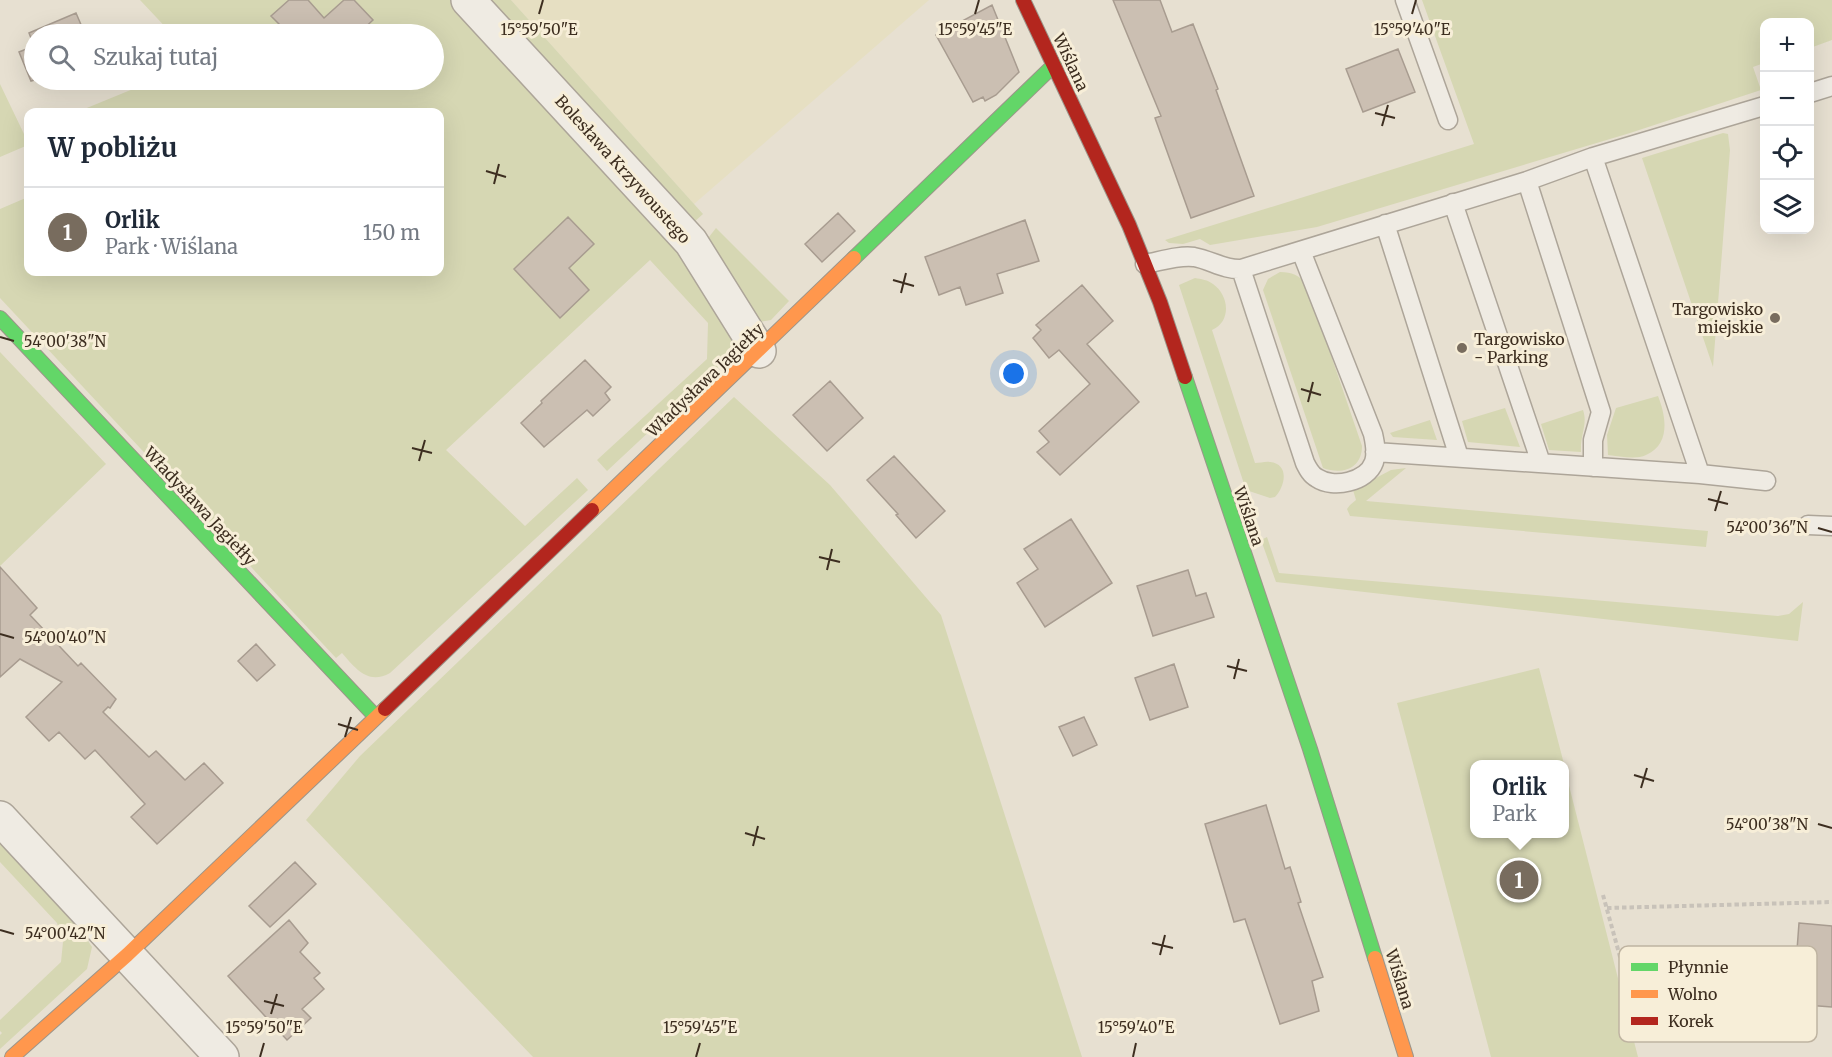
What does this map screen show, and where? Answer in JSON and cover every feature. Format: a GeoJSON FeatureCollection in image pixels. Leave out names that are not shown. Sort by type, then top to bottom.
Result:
{"type":"FeatureCollection","features":[{"type":"Feature","properties":{"kind":"street","name":"Bolesława Krzywoustego"},"geometry":{"type":"LineString","coordinates":[[468,0],[691,242],[759,351]]}},
{"type":"Feature","properties":{"kind":"street","name":"Wiślana"},"geometry":{"type":"LineString","coordinates":[[1023,0],[1145,264],[1310,749],[1406,1057]]}},
{"type":"Feature","properties":{"kind":"street","name":"Władysława Jagiełły"},"geometry":{"type":"LineString","coordinates":[[12,1057],[126,955],[376,717],[1054,65]]}},
{"type":"Feature","properties":{"kind":"street","name":"Władysława Jagiełły"},"geometry":{"type":"LineString","coordinates":[[0,318],[376,717]]}},
{"type":"Feature","properties":{"kind":"street"},"geometry":{"type":"LineString","coordinates":[[0,818],[222,1057]]}},
{"type":"Feature","properties":{"kind":"lane"},"geometry":{"type":"LineString","coordinates":[[1405,0],[1448,120]]}},
{"type":"Feature","properties":{"kind":"lane"},"geometry":{"type":"LineString","coordinates":[[1814,91],[1832,86]]}},
{"type":"Feature","properties":{"kind":"lane"},"geometry":{"type":"LineString","coordinates":[[1145,264],[1188,257],[1222,267],[1241,269],[1527,181],[1593,157],[1760,107]]}},
{"type":"Feature","properties":{"kind":"lane"},"geometry":{"type":"LineString","coordinates":[[1593,157],[1700,474]]}},
{"type":"Feature","properties":{"kind":"lane"},"geometry":{"type":"LineString","coordinates":[[1527,181],[1601,412],[1593,440],[1593,467]]}},
{"type":"Feature","properties":{"kind":"lane"},"geometry":{"type":"LineString","coordinates":[[1453,203],[1541,464]]}},
{"type":"Feature","properties":{"kind":"lane"},"geometry":{"type":"LineString","coordinates":[[1384,224],[1459,458]]}},
{"type":"Feature","properties":{"kind":"lane"},"geometry":{"type":"LineString","coordinates":[[1241,269],[1307,468],[1321,480],[1337,483],[1348,482],[1358,478],[1374,463],[1372,434],[1300,251]]}},
{"type":"Feature","properties":{"kind":"lane"},"geometry":{"type":"LineString","coordinates":[[1375,452],[1700,474],[1766,481]]}},
{"type":"Feature","properties":{"kind":"lane"},"geometry":{"type":"LineString","coordinates":[[1808,525],[1832,526]]}},
{"type":"Feature","properties":{"kind":"path"},"geometry":{"type":"LineString","coordinates":[[1604,895],[1619,954]]}},
{"type":"Feature","properties":{"kind":"path"},"geometry":{"type":"LineString","coordinates":[[1607,908],[1832,903]]}},
{"type":"Feature","properties":{"kind":"shaded area"},"geometry":{"type":"Polygon","coordinates":[[[511,0],[929,0],[694,204],[511,0]]]}},
{"type":"Feature","properties":{"kind":"green space"},"geometry":{"type":"Polygon","coordinates":[[[140,0],[452,0],[670,234],[734,337],[733,347],[730,356],[607,471],[597,460],[707,359],[708,323],[650,260],[446,450],[525,526],[577,478],[588,490],[390,673],[375,677],[369,676],[358,670],[342,653],[336,658],[0,298],[0,209],[24,199],[24,276],[444,276],[444,108],[87,108],[131,90],[444,90],[444,24],[163,24],[140,0]]]}},
{"type":"Feature","properties":{"kind":"green space"},"geometry":{"type":"Polygon","coordinates":[[[483,0],[511,0],[703,214],[693,223],[483,0]]]}},
{"type":"Feature","properties":{"kind":"green space"},"geometry":{"type":"Polygon","coordinates":[[[1422,0],[1832,0],[1832,40],[1814,47],[1814,18],[1760,18],[1760,64],[1753,67],[1760,90],[1630,133],[1317,227],[1210,245],[1200,239],[1183,244],[1169,243],[1165,240],[1474,144],[1422,0]]]}},
{"type":"Feature","properties":{"kind":"green space"},"geometry":{"type":"Polygon","coordinates":[[[0,84],[24,134],[24,147],[0,157],[0,84]]]}},
{"type":"Feature","properties":{"kind":"green space"},"geometry":{"type":"Polygon","coordinates":[[[1723,133],[1728,134],[1730,150],[1713,367],[1642,158],[1723,133]]]}},
{"type":"Feature","properties":{"kind":"green space"},"geometry":{"type":"Polygon","coordinates":[[[716,228],[789,301],[771,320],[759,322],[709,254],[709,237],[716,228]]]}},
{"type":"Feature","properties":{"kind":"green space"},"geometry":{"type":"Polygon","coordinates":[[[1280,272],[1295,275],[1307,285],[1362,446],[1359,460],[1350,468],[1337,471],[1323,468],[1263,290],[1268,279],[1280,272]]]}},
{"type":"Feature","properties":{"kind":"green space"},"geometry":{"type":"Polygon","coordinates":[[[1195,278],[1213,284],[1223,295],[1225,315],[1223,321],[1212,330],[1255,463],[1276,464],[1283,471],[1283,482],[1275,497],[1270,498],[1246,490],[1179,285],[1195,278]]]}},
{"type":"Feature","properties":{"kind":"green space"},"geometry":{"type":"Polygon","coordinates":[[[0,352],[106,464],[0,566],[0,352]]]}},
{"type":"Feature","properties":{"kind":"green space"},"geometry":{"type":"Polygon","coordinates":[[[1658,396],[1664,421],[1660,444],[1642,456],[1608,455],[1607,435],[1616,408],[1658,396]]]}},
{"type":"Feature","properties":{"kind":"green space"},"geometry":{"type":"Polygon","coordinates":[[[734,397],[830,485],[941,615],[1082,1057],[533,1057],[306,820],[360,756],[734,397]]]}},
{"type":"Feature","properties":{"kind":"green space"},"geometry":{"type":"Polygon","coordinates":[[[1505,408],[1520,447],[1468,442],[1462,421],[1505,408]]]}},
{"type":"Feature","properties":{"kind":"green space"},"geometry":{"type":"Polygon","coordinates":[[[1583,410],[1585,420],[1581,452],[1549,450],[1541,424],[1583,410]]]}},
{"type":"Feature","properties":{"kind":"green space"},"geometry":{"type":"Polygon","coordinates":[[[1430,420],[1437,440],[1393,437],[1390,433],[1430,420]]]}},
{"type":"Feature","properties":{"kind":"green space"},"geometry":{"type":"Polygon","coordinates":[[[1406,468],[1366,501],[1708,531],[1706,547],[1350,516],[1347,509],[1356,500],[1353,490],[1391,470],[1406,468]]]}},
{"type":"Feature","properties":{"kind":"green space"},"geometry":{"type":"Polygon","coordinates":[[[1267,537],[1279,573],[1778,616],[1789,614],[1803,602],[1798,641],[1276,582],[1261,540],[1267,537]]]}},
{"type":"Feature","properties":{"kind":"green space"},"geometry":{"type":"Polygon","coordinates":[[[1539,668],[1563,760],[1470,760],[1470,838],[1569,838],[1569,786],[1619,982],[1619,1042],[1634,1042],[1638,1057],[1491,1057],[1397,703],[1539,668]]]}},
{"type":"Feature","properties":{"kind":"green space"},"geometry":{"type":"Polygon","coordinates":[[[0,842],[81,930],[92,947],[87,969],[0,1049],[2,1033],[0,1020],[61,962],[63,942],[57,923],[0,862],[0,842]]]}},
{"type":"Feature","properties":{"kind":"building"},"geometry":{"type":"Polygon","coordinates":[[[289,0],[308,0],[324,18],[344,0],[354,0],[373,20],[369,24],[279,24],[271,16],[289,0]]]}},
{"type":"Feature","properties":{"kind":"building"},"geometry":{"type":"Polygon","coordinates":[[[1113,0],[1160,0],[1172,32],[1193,24],[1218,89],[1216,90],[1254,196],[1191,218],[1155,118],[1161,116],[1113,0]]]}},
{"type":"Feature","properties":{"kind":"building"},"geometry":{"type":"Polygon","coordinates":[[[992,5],[1019,72],[996,95],[985,101],[983,97],[973,102],[936,35],[992,5]]]}},
{"type":"Feature","properties":{"kind":"building"},"geometry":{"type":"Polygon","coordinates":[[[76,13],[81,24],[50,24],[76,13]]]}},
{"type":"Feature","properties":{"kind":"building"},"geometry":{"type":"Polygon","coordinates":[[[1398,49],[1415,92],[1363,112],[1346,69],[1398,49]]]}},
{"type":"Feature","properties":{"kind":"building"},"geometry":{"type":"Polygon","coordinates":[[[24,50],[24,64],[19,52],[24,50]]]}},
{"type":"Feature","properties":{"kind":"building"},"geometry":{"type":"Polygon","coordinates":[[[838,213],[855,231],[822,262],[805,244],[838,213]]]}},
{"type":"Feature","properties":{"kind":"building"},"geometry":{"type":"Polygon","coordinates":[[[568,217],[594,244],[569,268],[589,290],[560,318],[514,269],[568,217]]]}},
{"type":"Feature","properties":{"kind":"building"},"geometry":{"type":"Polygon","coordinates":[[[1025,220],[1039,261],[997,274],[1003,293],[966,305],[960,287],[939,295],[925,257],[1025,220]]]}},
{"type":"Feature","properties":{"kind":"building"},"geometry":{"type":"Polygon","coordinates":[[[1082,285],[1113,321],[1087,344],[1139,402],[1060,475],[1037,452],[1049,442],[1039,431],[1090,384],[1059,350],[1049,358],[1033,338],[1041,330],[1036,325],[1082,285]]]}},
{"type":"Feature","properties":{"kind":"building"},"geometry":{"type":"Polygon","coordinates":[[[585,360],[611,387],[605,393],[610,400],[593,416],[587,410],[544,447],[521,423],[585,360]]]}},
{"type":"Feature","properties":{"kind":"building"},"geometry":{"type":"Polygon","coordinates":[[[830,381],[863,418],[827,451],[793,415],[830,381]]]}},
{"type":"Feature","properties":{"kind":"building"},"geometry":{"type":"Polygon","coordinates":[[[894,456],[945,511],[916,538],[867,480],[894,456]]]}},
{"type":"Feature","properties":{"kind":"building"},"geometry":{"type":"Polygon","coordinates":[[[1071,519],[1112,583],[1045,627],[1017,583],[1038,569],[1024,549],[1071,519]]]}},
{"type":"Feature","properties":{"kind":"building"},"geometry":{"type":"Polygon","coordinates":[[[0,567],[37,608],[30,615],[78,666],[81,663],[116,699],[110,708],[108,707],[103,712],[149,757],[156,751],[185,780],[204,763],[223,783],[157,844],[131,817],[145,804],[95,750],[85,759],[59,732],[49,741],[26,717],[62,682],[20,659],[0,677],[0,567]]]}},
{"type":"Feature","properties":{"kind":"building"},"geometry":{"type":"Polygon","coordinates":[[[1188,570],[1196,596],[1206,593],[1214,617],[1153,636],[1137,586],[1188,570]]]}},
{"type":"Feature","properties":{"kind":"building"},"geometry":{"type":"Polygon","coordinates":[[[256,644],[275,665],[257,681],[238,661],[256,644]]]}},
{"type":"Feature","properties":{"kind":"building"},"geometry":{"type":"Polygon","coordinates":[[[1174,664],[1188,707],[1150,720],[1135,678],[1174,664]]]}},
{"type":"Feature","properties":{"kind":"building"},"geometry":{"type":"Polygon","coordinates":[[[1084,717],[1097,745],[1073,756],[1059,727],[1084,717]]]}},
{"type":"Feature","properties":{"kind":"building"},"geometry":{"type":"Polygon","coordinates":[[[1266,805],[1285,869],[1290,867],[1301,902],[1298,903],[1323,977],[1312,981],[1319,1011],[1280,1024],[1245,919],[1234,922],[1205,824],[1266,805]]]}},
{"type":"Feature","properties":{"kind":"building"},"geometry":{"type":"Polygon","coordinates":[[[295,862],[316,884],[270,927],[249,906],[295,862]]]}},
{"type":"Feature","properties":{"kind":"building"},"geometry":{"type":"Polygon","coordinates":[[[289,920],[308,943],[300,952],[320,973],[314,978],[324,989],[302,1009],[311,1018],[287,1040],[228,976],[289,920]]]}},
{"type":"Feature","properties":{"kind":"building"},"geometry":{"type":"Polygon","coordinates":[[[1799,923],[1832,926],[1832,1007],[1817,1006],[1817,946],[1797,946],[1799,923]]]}},
{"type":"Feature","properties":{"kind":"traffic: fast"},"geometry":{"type":"LineString","coordinates":[[854,258],[1054,65]]}},
{"type":"Feature","properties":{"kind":"traffic: fast"},"geometry":{"type":"LineString","coordinates":[[0,318],[376,717]]}},
{"type":"Feature","properties":{"kind":"traffic: fast"},"geometry":{"type":"LineString","coordinates":[[1185,377],[1310,749],[1375,958]]}},
{"type":"Feature","properties":{"kind":"traffic: slow"},"geometry":{"type":"LineString","coordinates":[[592,510],[854,258]]}},
{"type":"Feature","properties":{"kind":"traffic: slow"},"geometry":{"type":"LineString","coordinates":[[12,1057],[127,955],[385,709]]}},
{"type":"Feature","properties":{"kind":"traffic: slow"},"geometry":{"type":"LineString","coordinates":[[1375,958],[1406,1057]]}},
{"type":"Feature","properties":{"kind":"traffic: jam"},"geometry":{"type":"LineString","coordinates":[[1023,0],[1129,225],[1160,302],[1185,377]]}},
{"type":"Feature","properties":{"kind":"traffic: jam"},"geometry":{"type":"LineString","coordinates":[[385,709],[592,510]]}},
{"type":"Feature","properties":{"kind":"place","name":"Targowisko miejskie"},"geometry":{"type":"Point","coordinates":[1775,318]}},
{"type":"Feature","properties":{"kind":"place","name":"Targowisko - Parking"},"geometry":{"type":"Point","coordinates":[1462,348]}},
{"type":"Feature","properties":{"kind":"place","name":"Orlik"},"geometry":{"type":"Point","coordinates":[1519,880]}}]}
